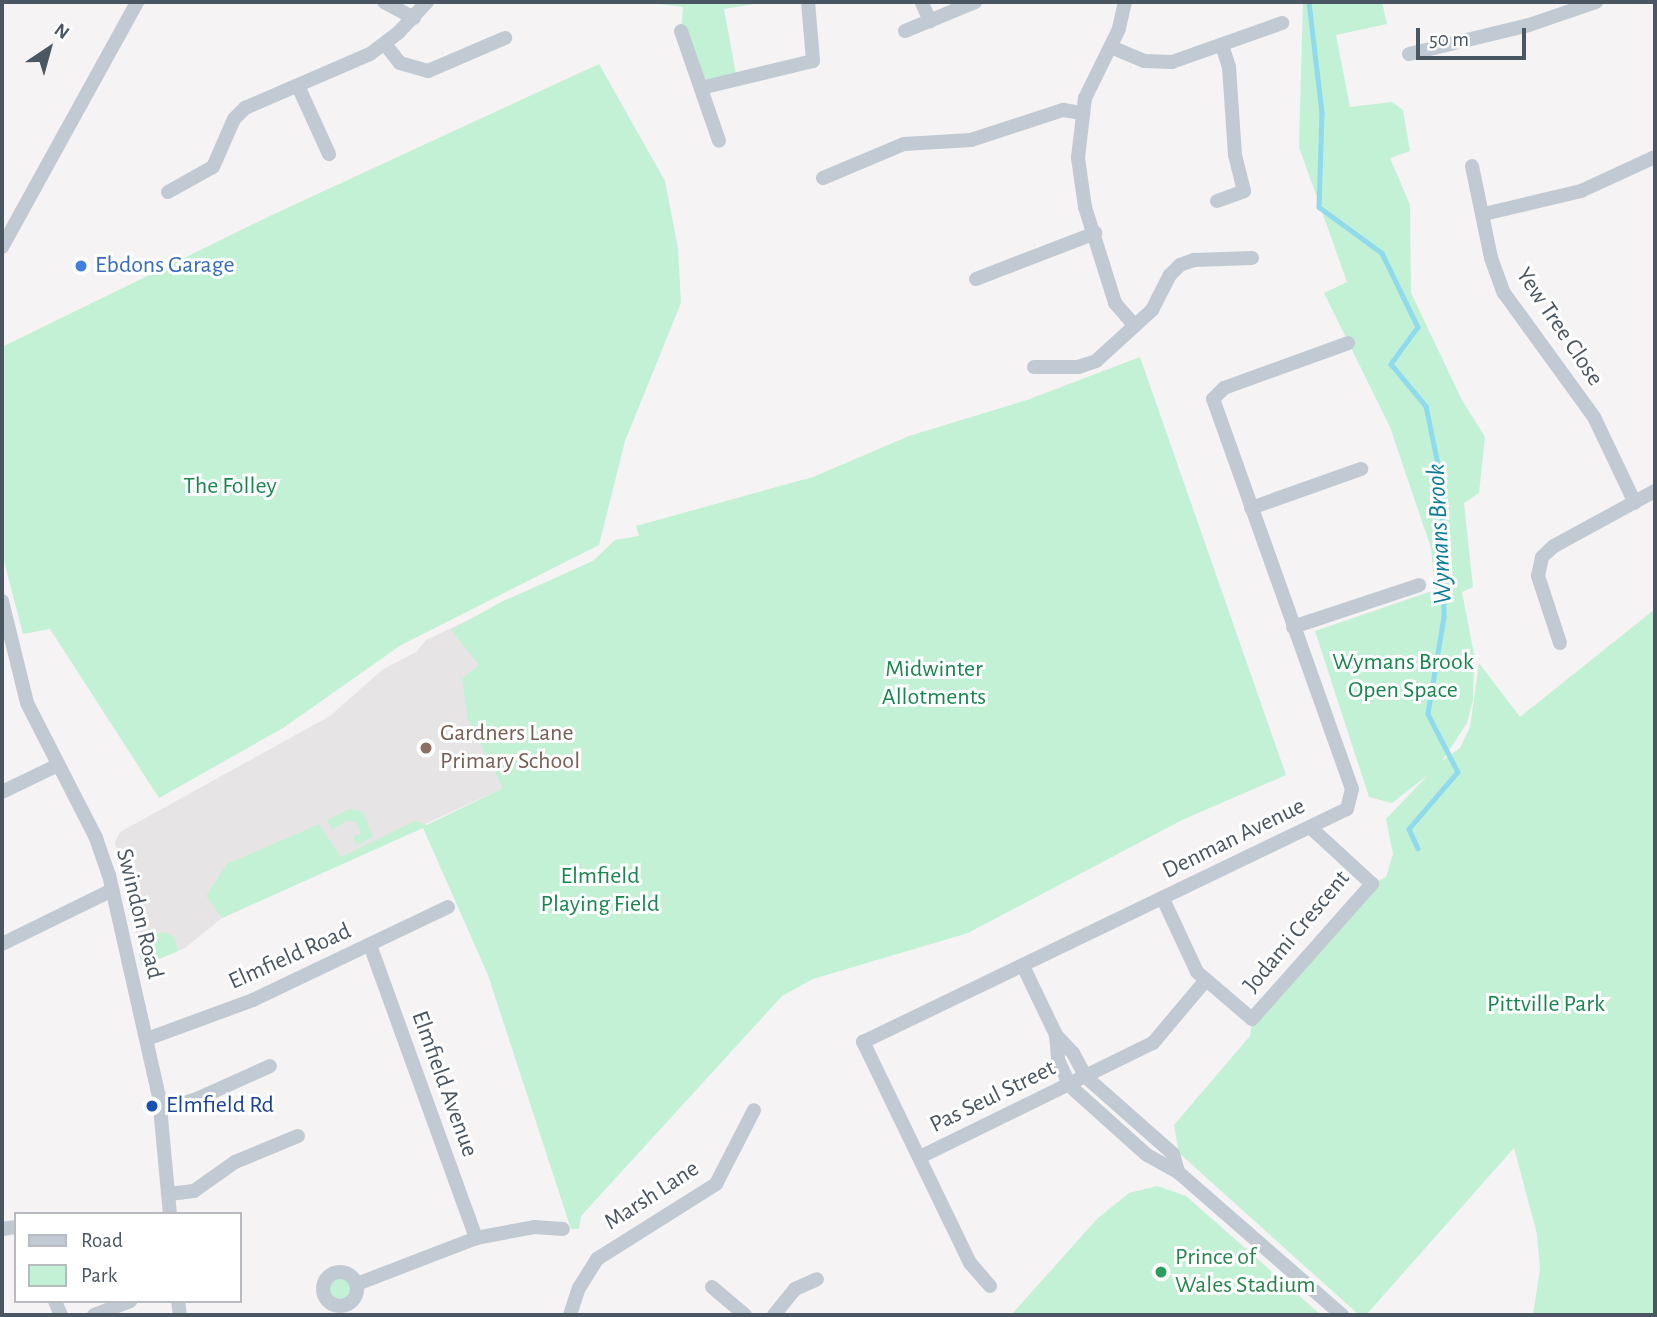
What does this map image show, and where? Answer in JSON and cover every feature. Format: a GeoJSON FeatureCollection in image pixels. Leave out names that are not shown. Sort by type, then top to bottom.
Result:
{"type":"FeatureCollection","features":[{"type":"Feature","properties":{"kind":"street"},"geometry":{"type":"LineString","coordinates":[[2,247],[137,2]]}},
{"type":"Feature","properties":{"kind":"street"},"geometry":{"type":"LineString","coordinates":[[384,2],[414,18]]}},
{"type":"Feature","properties":{"kind":"street"},"geometry":{"type":"LineString","coordinates":[[168,192],[213,167],[234,120],[245,108],[385,44],[414,18],[427,2]]}},
{"type":"Feature","properties":{"kind":"street"},"geometry":{"type":"LineString","coordinates":[[701,88],[813,61],[808,2]]}},
{"type":"Feature","properties":{"kind":"street"},"geometry":{"type":"LineString","coordinates":[[905,31],[975,2]]}},
{"type":"Feature","properties":{"kind":"street"},"geometry":{"type":"LineString","coordinates":[[1125,2],[1111,47],[1081,113],[1079,175],[1118,309],[1135,326]]}},
{"type":"Feature","properties":{"kind":"street"},"geometry":{"type":"LineString","coordinates":[[1409,54],[1529,25],[1596,2]]}},
{"type":"Feature","properties":{"kind":"street"},"geometry":{"type":"LineString","coordinates":[[922,3],[930,21]]}},
{"type":"Feature","properties":{"kind":"street"},"geometry":{"type":"LineString","coordinates":[[1111,47],[1157,63],[1222,45],[1282,23]]}},
{"type":"Feature","properties":{"kind":"street"},"geometry":{"type":"LineString","coordinates":[[681,31],[719,141]]}},
{"type":"Feature","properties":{"kind":"street"},"geometry":{"type":"LineString","coordinates":[[385,44],[400,63],[428,71],[505,38]]}},
{"type":"Feature","properties":{"kind":"street"},"geometry":{"type":"LineString","coordinates":[[1217,201],[1244,191],[1235,155],[1229,67],[1222,45]]}},
{"type":"Feature","properties":{"kind":"street"},"geometry":{"type":"LineString","coordinates":[[298,86],[329,154]]}},
{"type":"Feature","properties":{"kind":"street"},"geometry":{"type":"LineString","coordinates":[[823,178],[904,145],[971,140],[1063,110],[1081,113]]}},
{"type":"Feature","properties":{"kind":"street"},"geometry":{"type":"LineString","coordinates":[[1484,214],[1581,191],[1655,157]]}},
{"type":"Feature","properties":{"kind":"street","name":"Yew Tree Close"},"geometry":{"type":"LineString","coordinates":[[1472,166],[1484,214],[1490,258],[1504,293],[1594,417],[1635,503]]}},
{"type":"Feature","properties":{"kind":"street"},"geometry":{"type":"LineString","coordinates":[[976,279],[1095,233]]}},
{"type":"Feature","properties":{"kind":"street"},"geometry":{"type":"LineString","coordinates":[[1034,367],[1090,365],[1158,302],[1170,275],[1180,265],[1194,260],[1252,258]]}},
{"type":"Feature","properties":{"kind":"street","name":"Denman Avenue"},"geometry":{"type":"LineString","coordinates":[[990,1286],[970,1263],[863,1042],[1343,813],[1353,794],[1214,409],[1215,395],[1348,343]]}},
{"type":"Feature","properties":{"kind":"street"},"geometry":{"type":"LineString","coordinates":[[1251,508],[1361,469]]}},
{"type":"Feature","properties":{"kind":"street"},"geometry":{"type":"LineString","coordinates":[[1560,643],[1538,576],[1542,557],[1554,546],[1655,491]]}},
{"type":"Feature","properties":{"kind":"street"},"geometry":{"type":"LineString","coordinates":[[1293,627],[1419,585]]}},
{"type":"Feature","properties":{"kind":"street","name":"Swindon Road"},"geometry":{"type":"LineString","coordinates":[[2,601],[27,703],[56,766],[96,838],[112,890],[161,1110],[170,1212]]}},
{"type":"Feature","properties":{"kind":"street"},"geometry":{"type":"LineString","coordinates":[[2,792],[56,766]]}},
{"type":"Feature","properties":{"kind":"street","name":"Jodami Crescent"},"geometry":{"type":"LineString","coordinates":[[1163,899],[1205,981],[1252,1019],[1372,884],[1310,827]]}},
{"type":"Feature","properties":{"kind":"street"},"geometry":{"type":"LineString","coordinates":[[2,944],[112,890]]}},
{"type":"Feature","properties":{"kind":"street","name":"Elmfield Road"},"geometry":{"type":"LineString","coordinates":[[147,1039],[253,1000],[448,907]]}},
{"type":"Feature","properties":{"kind":"street","name":"Elmfield Avenue"},"geometry":{"type":"LineString","coordinates":[[370,945],[475,1238]]}},
{"type":"Feature","properties":{"kind":"street"},"geometry":{"type":"LineString","coordinates":[[1023,966],[1056,1035],[1073,1053],[1086,1077],[1173,1154],[1178,1172]]}},
{"type":"Feature","properties":{"kind":"street","name":"Pas Seul Street"},"geometry":{"type":"LineString","coordinates":[[920,1157],[1070,1086],[1153,1043],[1205,981]]}},
{"type":"Feature","properties":{"kind":"street"},"geometry":{"type":"LineString","coordinates":[[1056,1035],[1058,1060],[1070,1086],[1161,1167],[1178,1172],[1342,1315]]}},
{"type":"Feature","properties":{"kind":"street"},"geometry":{"type":"LineString","coordinates":[[161,1110],[197,1099],[270,1066]]}},
{"type":"Feature","properties":{"kind":"street","name":"Marsh Lane"},"geometry":{"type":"LineString","coordinates":[[570,1315],[579,1288],[597,1259],[716,1184],[754,1110]]}},
{"type":"Feature","properties":{"kind":"street"},"geometry":{"type":"LineString","coordinates":[[169,1194],[194,1191],[234,1162],[298,1136]]}},
{"type":"Feature","properties":{"kind":"street"},"geometry":{"type":"LineString","coordinates":[[356,1284],[475,1238],[534,1227],[563,1229]]}},
{"type":"Feature","properties":{"kind":"street"},"geometry":{"type":"LineString","coordinates":[[774,1315],[795,1289],[817,1279]]}},
{"type":"Feature","properties":{"kind":"street"},"geometry":{"type":"LineString","coordinates":[[712,1287],[745,1315]]}},
{"type":"Feature","properties":{"kind":"street"},"geometry":{"type":"LineString","coordinates":[[94,1315],[125,1303]]}},
{"type":"Feature","properties":{"kind":"shaded area","name":"Gardners Lane Primary School"},"geometry":{"type":"Polygon","coordinates":[[[609,548],[503,788],[222,918],[185,948],[142,966],[115,842],[120,832],[330,716],[382,670],[416,652],[426,640],[593,561],[609,548]]]}},
{"type":"Feature","properties":{"kind":"green space"},"geometry":{"type":"Polygon","coordinates":[[[643,2],[767,2],[724,9],[737,79],[701,88],[681,31],[683,7],[643,2]]]}},
{"type":"Feature","properties":{"kind":"green space"},"geometry":{"type":"Polygon","coordinates":[[[1303,2],[1382,2],[1387,24],[1336,35],[1350,107],[1392,102],[1403,110],[1410,151],[1390,158],[1410,205],[1411,293],[1462,400],[1485,437],[1479,493],[1464,503],[1473,587],[1462,592],[1474,654],[1473,700],[1467,723],[1442,761],[1460,748],[1470,727],[1479,663],[1520,717],[1655,609],[1655,1315],[1533,1315],[1540,1269],[1537,1234],[1514,1148],[1366,1315],[1359,1315],[1179,1153],[1174,1125],[1250,1036],[1252,1019],[1372,884],[1386,877],[1393,854],[1386,819],[1428,775],[1392,803],[1369,797],[1315,631],[1435,590],[1431,548],[1390,427],[1324,293],[1347,282],[1299,147],[1303,2]]]}},
{"type":"Feature","properties":{"kind":"green space","name":"The Folley"},"geometry":{"type":"Polygon","coordinates":[[[599,64],[665,181],[678,248],[681,303],[625,441],[599,545],[401,645],[283,728],[159,798],[50,629],[23,634],[2,553],[2,347],[272,215],[599,64]]]}},
{"type":"Feature","properties":{"kind":"green space","name":"Midwinter Allotments"},"geometry":{"type":"Polygon","coordinates":[[[1140,357],[1286,775],[1182,820],[968,933],[813,979],[782,996],[581,1216],[579,1229],[571,1229],[488,975],[423,828],[222,918],[206,896],[227,864],[319,824],[341,857],[415,821],[427,825],[503,788],[468,720],[462,679],[479,665],[451,630],[501,602],[593,561],[615,540],[639,536],[636,526],[813,477],[909,436],[1027,400],[1140,357]]]}},
{"type":"Feature","properties":{"kind":"green space"},"geometry":{"type":"Polygon","coordinates":[[[349,809],[363,812],[373,837],[357,845],[353,837],[361,833],[356,822],[347,820],[332,830],[327,820],[349,809]]]}},
{"type":"Feature","properties":{"kind":"green space"},"geometry":{"type":"Polygon","coordinates":[[[164,932],[174,937],[178,951],[142,966],[137,939],[164,932]]]}},
{"type":"Feature","properties":{"kind":"green space","name":"Prince of Wales Stadium"},"geometry":{"type":"Polygon","coordinates":[[[1157,1186],[1186,1196],[1321,1315],[1011,1315],[1097,1219],[1129,1193],[1157,1186]]]}},
{"type":"Feature","properties":{"kind":"green space"},"geometry":{"type":"Polygon","coordinates":[[[340,1275],[351,1279],[355,1290],[351,1301],[340,1305],[329,1301],[325,1290],[329,1279],[340,1275]]]}},
{"type":"Feature","properties":{"kind":"waterway","name":"Wymans Brook"},"geometry":{"type":"LineString","coordinates":[[1309,2],[1322,113],[1319,207],[1382,253],[1418,327],[1391,364],[1426,406],[1442,483],[1444,617],[1428,714],[1458,772],[1409,829],[1418,848]]}},
{"type":"Feature","properties":{"kind":"place","name":"Ebdons Garage"},"geometry":{"type":"Point","coordinates":[81,266]}},
{"type":"Feature","properties":{"kind":"place","name":"Gardners Lane Primary School"},"geometry":{"type":"Point","coordinates":[426,748]}},
{"type":"Feature","properties":{"kind":"place","name":"Elmfield Rd"},"geometry":{"type":"Point","coordinates":[152,1106]}},
{"type":"Feature","properties":{"kind":"place","name":"Prince of Wales Stadium"},"geometry":{"type":"Point","coordinates":[1161,1272]}},
{"type":"Feature","properties":{"kind":"park label","name":"Wymans Brook Open Space"},"geometry":{"type":"Point","coordinates":[1403,677]}},
{"type":"Feature","properties":{"kind":"park label","name":"Elmfield Playing Field"},"geometry":{"type":"Point","coordinates":[600,891]}},
{"type":"Feature","properties":{"kind":"park label","name":"Pittville Park"},"geometry":{"type":"Point","coordinates":[1546,1005]}}]}
